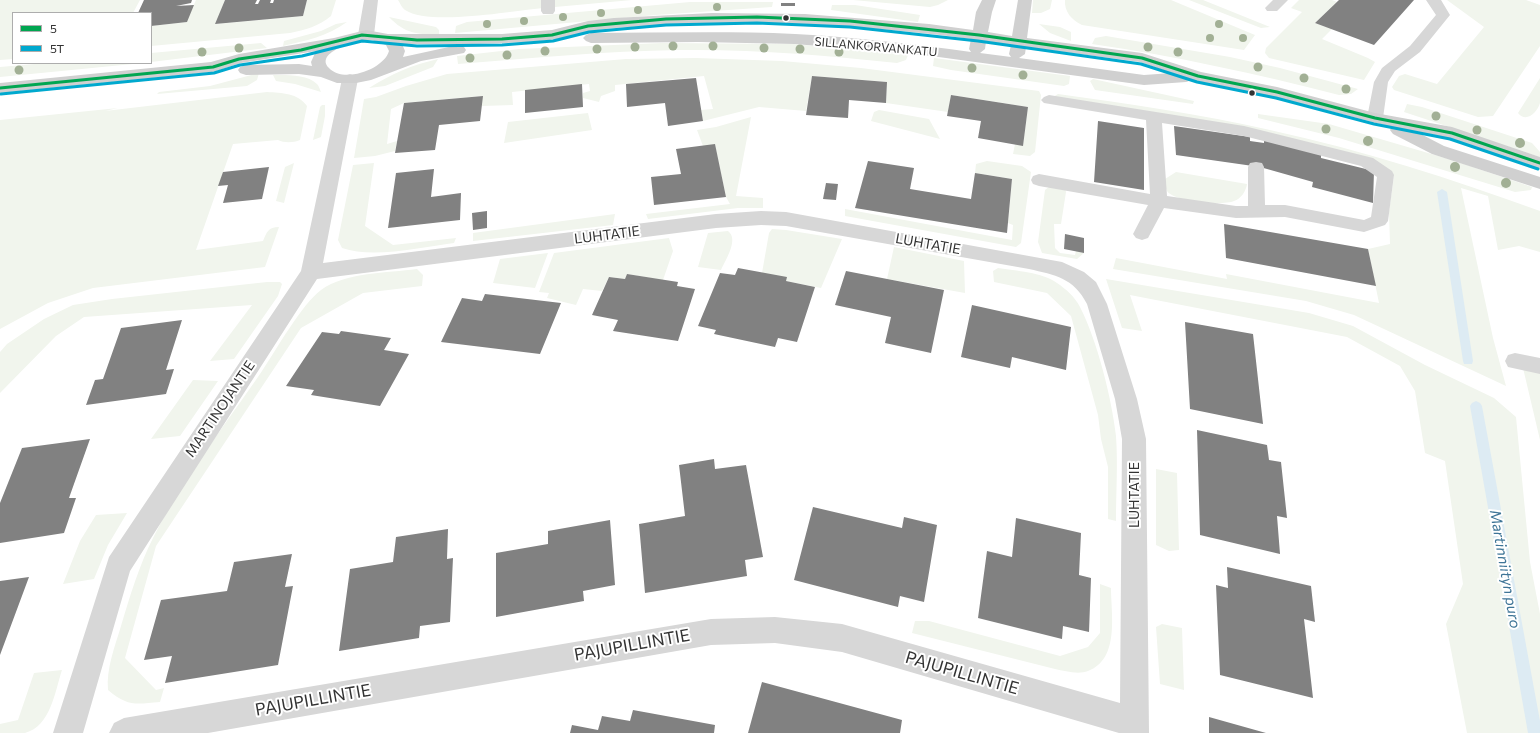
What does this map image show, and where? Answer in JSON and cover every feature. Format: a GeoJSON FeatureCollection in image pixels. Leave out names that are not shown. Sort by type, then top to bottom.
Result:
{"type":"FeatureCollection","features":[{"type":"Feature","properties":{"kind":"main road"},"geometry":{"type":"LineString","coordinates":[[975,57],[979,35],[989,0]]}},
{"type":"Feature","properties":{"kind":"main road"},"geometry":{"type":"LineString","coordinates":[[1016,63],[1018,40],[1025,0]]}},
{"type":"Feature","properties":{"kind":"main road","name":"SILLANKORVANKATU"},"geometry":{"type":"LineString","coordinates":[[336,43],[353,37],[366,35],[383,36],[388,39],[502,39],[552,35],[588,26],[666,19],[757,17],[850,21],[979,35],[1142,58],[1198,76],[1277,92],[1375,118],[1452,133],[1540,163]]}},
{"type":"Feature","properties":{"kind":"main road","name":"SILLANKORVANKATU"},"geometry":{"type":"LineString","coordinates":[[552,35],[595,39],[705,37],[795,39],[879,46],[975,57],[1144,80],[1198,76]]}},
{"type":"Feature","properties":{"kind":"main road"},"geometry":{"type":"LineString","coordinates":[[380,70],[391,63],[396,55],[397,49],[388,39]]}},
{"type":"Feature","properties":{"kind":"main road","name":"SILLANKORVANKATU"},"geometry":{"type":"LineString","coordinates":[[350,79],[418,57],[484,46],[502,39]]}},
{"type":"Feature","properties":{"kind":"main road"},"geometry":{"type":"LineString","coordinates":[[0,88],[213,66],[239,59],[336,43]]}},
{"type":"Feature","properties":{"kind":"main road"},"geometry":{"type":"LineString","coordinates":[[324,73],[319,66],[319,59],[323,52],[336,43]]}},
{"type":"Feature","properties":{"kind":"main road"},"geometry":{"type":"LineString","coordinates":[[213,66],[230,71],[299,69],[350,79]]}},
{"type":"Feature","properties":{"kind":"main road","name":"SILLANKORVANKATU"},"geometry":{"type":"LineString","coordinates":[[1375,118],[1438,150],[1540,184]]}},
{"type":"Feature","properties":{"kind":"street"},"geometry":{"type":"LineString","coordinates":[[366,35],[371,0]]}},
{"type":"Feature","properties":{"kind":"street","name":"MARTINOJANTIE"},"geometry":{"type":"LineString","coordinates":[[68,733],[118,566],[150,514],[311,272],[350,79]]}},
{"type":"Feature","properties":{"kind":"street","name":"LUHTATIE"},"geometry":{"type":"LineString","coordinates":[[311,272],[716,221],[761,218],[813,223],[1029,262],[1062,269],[1077,277],[1089,287],[1097,304],[1126,399],[1134,438],[1134,728]]}},
{"type":"Feature","properties":{"kind":"street","name":"PAJUPILLINTIE"},"geometry":{"type":"LineString","coordinates":[[124,733],[711,632],[775,630],[842,638],[1134,728]]}},
{"type":"Feature","properties":{"kind":"lane"},"geometry":{"type":"LineString","coordinates":[[1375,118],[1381,82],[1388,68],[1415,48],[1443,15],[1438,5],[1433,0]]}},
{"type":"Feature","properties":{"kind":"lane"},"geometry":{"type":"LineString","coordinates":[[1039,180],[1159,201],[1236,212],[1285,212],[1364,226],[1379,221],[1386,175],[1366,162],[1244,131],[1049,100]]}},
{"type":"Feature","properties":{"kind":"lane"},"geometry":{"type":"LineString","coordinates":[[1142,234],[1159,201],[1154,116]]}},
{"type":"Feature","properties":{"kind":"lane"},"geometry":{"type":"LineString","coordinates":[[1256,166],[1257,212]]}},
{"type":"Feature","properties":{"kind":"lane"},"geometry":{"type":"LineString","coordinates":[[1516,361],[1540,366]]}},
{"type":"Feature","properties":{"kind":"shaded area"},"geometry":{"type":"Polygon","coordinates":[[[0,0],[140,0],[134,12],[12,12],[12,59],[0,60],[0,0]]]}},
{"type":"Feature","properties":{"kind":"shaded area"},"geometry":{"type":"Polygon","coordinates":[[[196,0],[225,0],[216,24],[303,16],[307,0],[336,0],[331,16],[317,25],[290,33],[152,46],[152,26],[186,22],[196,0]]]}},
{"type":"Feature","properties":{"kind":"shaded area"},"geometry":{"type":"Polygon","coordinates":[[[398,0],[543,0],[543,8],[471,16],[432,17],[417,15],[405,10],[398,0]]]}},
{"type":"Feature","properties":{"kind":"shaded area"},"geometry":{"type":"Polygon","coordinates":[[[554,0],[632,0],[555,7],[554,0]]]}},
{"type":"Feature","properties":{"kind":"shaded area"},"geometry":{"type":"Polygon","coordinates":[[[853,0],[948,0],[930,7],[853,0]]]}},
{"type":"Feature","properties":{"kind":"shaded area"},"geometry":{"type":"Polygon","coordinates":[[[1033,0],[1052,0],[1050,9],[1041,13],[1032,13],[1033,0]]]}},
{"type":"Feature","properties":{"kind":"shaded area"},"geometry":{"type":"Polygon","coordinates":[[[1065,0],[1171,0],[1255,35],[1244,50],[1082,25],[1069,15],[1065,0]]]}},
{"type":"Feature","properties":{"kind":"shaded area"},"geometry":{"type":"Polygon","coordinates":[[[1189,0],[1203,0],[1270,27],[1261,28],[1189,0]]]}},
{"type":"Feature","properties":{"kind":"shaded area"},"geometry":{"type":"Polygon","coordinates":[[[1299,0],[1332,0],[1337,2],[1315,23],[1332,29],[1322,39],[1375,62],[1364,80],[1269,58],[1265,53],[1266,48],[1302,12],[1291,8],[1299,0]]]}},
{"type":"Feature","properties":{"kind":"shaded area"},"geometry":{"type":"Polygon","coordinates":[[[1447,0],[1526,0],[1540,5],[1540,46],[1493,116],[1478,117],[1394,90],[1392,87],[1399,76],[1405,74],[1437,84],[1484,27],[1447,0]]]}},
{"type":"Feature","properties":{"kind":"shaded area"},"geometry":{"type":"Polygon","coordinates":[[[690,2],[773,2],[772,7],[656,15],[455,33],[456,26],[467,22],[690,2]]]}},
{"type":"Feature","properties":{"kind":"shaded area"},"geometry":{"type":"Polygon","coordinates":[[[832,5],[855,5],[920,15],[918,22],[831,10],[832,5]]]}},
{"type":"Feature","properties":{"kind":"shaded area"},"geometry":{"type":"Polygon","coordinates":[[[389,17],[436,27],[439,30],[439,35],[424,34],[406,30],[400,27],[389,17]]]}},
{"type":"Feature","properties":{"kind":"shaded area"},"geometry":{"type":"Polygon","coordinates":[[[347,22],[332,31],[308,40],[283,46],[284,41],[321,31],[336,24],[347,22]]]}},
{"type":"Feature","properties":{"kind":"shaded area"},"geometry":{"type":"Polygon","coordinates":[[[1039,24],[1060,27],[1071,32],[1071,41],[1050,33],[1039,24]]]}},
{"type":"Feature","properties":{"kind":"shaded area"},"geometry":{"type":"Polygon","coordinates":[[[1106,36],[1230,57],[1280,68],[1358,89],[1351,94],[1339,95],[1216,66],[1092,44],[1095,38],[1106,36]]]}},
{"type":"Feature","properties":{"kind":"shaded area"},"geometry":{"type":"Polygon","coordinates":[[[261,43],[267,48],[152,62],[152,53],[261,43]]]}},
{"type":"Feature","properties":{"kind":"shaded area"},"geometry":{"type":"Polygon","coordinates":[[[662,43],[794,44],[908,55],[906,60],[897,63],[788,53],[734,50],[679,50],[597,53],[458,64],[457,56],[519,49],[662,43]]]}},
{"type":"Feature","properties":{"kind":"shaded area"},"geometry":{"type":"Polygon","coordinates":[[[696,58],[782,61],[861,68],[1039,91],[1041,95],[1035,152],[1030,156],[1013,154],[1015,144],[1023,145],[1028,107],[951,95],[948,112],[886,103],[887,82],[812,76],[806,111],[759,107],[703,121],[701,110],[713,109],[704,76],[615,85],[615,91],[601,96],[599,102],[583,98],[583,93],[590,91],[589,84],[512,92],[513,105],[482,106],[482,96],[404,103],[391,109],[387,144],[397,141],[395,151],[375,156],[354,158],[364,99],[376,97],[406,86],[447,74],[626,59],[696,58]]]}},
{"type":"Feature","properties":{"kind":"shaded area"},"geometry":{"type":"Polygon","coordinates":[[[934,58],[1070,76],[1069,84],[1064,86],[951,70],[933,66],[934,58]]]}},
{"type":"Feature","properties":{"kind":"shaded area"},"geometry":{"type":"Polygon","coordinates":[[[438,59],[433,67],[385,86],[369,88],[402,70],[438,59]]]}},
{"type":"Feature","properties":{"kind":"shaded area"},"geometry":{"type":"Polygon","coordinates":[[[34,64],[133,64],[0,77],[0,67],[34,64]]]}},
{"type":"Feature","properties":{"kind":"shaded area"},"geometry":{"type":"Polygon","coordinates":[[[259,73],[257,80],[247,86],[157,94],[159,92],[210,86],[259,73]]]}},
{"type":"Feature","properties":{"kind":"shaded area"},"geometry":{"type":"Polygon","coordinates":[[[273,75],[308,78],[317,84],[321,92],[295,84],[276,81],[273,75]]]}},
{"type":"Feature","properties":{"kind":"shaded area"},"geometry":{"type":"Polygon","coordinates":[[[1540,78],[1539,107],[1531,116],[1521,116],[1518,113],[1540,78]]]}},
{"type":"Feature","properties":{"kind":"shaded area"},"geometry":{"type":"Polygon","coordinates":[[[1093,79],[1194,101],[1193,104],[1095,90],[1090,81],[1093,79]]]}},
{"type":"Feature","properties":{"kind":"shaded area"},"geometry":{"type":"Polygon","coordinates":[[[267,92],[289,94],[299,98],[307,106],[300,140],[292,142],[283,142],[278,140],[233,144],[196,250],[263,241],[270,229],[279,227],[265,267],[93,288],[48,303],[0,329],[0,120],[118,108],[105,111],[267,92]]]}},
{"type":"Feature","properties":{"kind":"shaded area"},"geometry":{"type":"Polygon","coordinates":[[[1058,94],[1191,114],[1244,124],[1304,138],[1406,166],[1540,211],[1540,252],[1519,246],[1498,250],[1488,196],[1461,188],[1493,338],[1506,386],[1354,315],[1306,301],[1113,269],[1116,258],[1227,279],[1226,274],[1379,303],[1368,249],[1390,244],[1389,212],[1394,176],[1391,172],[1363,158],[1053,97],[1058,94]]]}},
{"type":"Feature","properties":{"kind":"shaded area"},"geometry":{"type":"Polygon","coordinates":[[[1407,104],[1422,107],[1532,143],[1540,152],[1540,157],[1404,112],[1407,104]]]}},
{"type":"Feature","properties":{"kind":"shaded area"},"geometry":{"type":"Polygon","coordinates":[[[325,105],[325,116],[321,137],[313,140],[320,107],[325,105]]]}},
{"type":"Feature","properties":{"kind":"shaded area"},"geometry":{"type":"Polygon","coordinates":[[[879,110],[929,119],[940,139],[871,121],[874,112],[879,110]]]}},
{"type":"Feature","properties":{"kind":"shaded area"},"geometry":{"type":"Polygon","coordinates":[[[588,113],[592,130],[504,143],[508,122],[588,113]]]}},
{"type":"Feature","properties":{"kind":"shaded area"},"geometry":{"type":"Polygon","coordinates":[[[1258,114],[1329,124],[1452,160],[1532,187],[1531,190],[1515,192],[1339,138],[1258,118],[1258,114]]]}},
{"type":"Feature","properties":{"kind":"shaded area"},"geometry":{"type":"Polygon","coordinates":[[[751,117],[736,196],[763,198],[763,208],[738,208],[648,219],[646,214],[730,204],[726,197],[715,145],[703,146],[697,130],[716,127],[751,117]]]}},
{"type":"Feature","properties":{"kind":"shaded area"},"geometry":{"type":"Polygon","coordinates":[[[987,161],[1022,166],[1031,172],[1021,243],[1016,247],[845,216],[845,209],[1012,240],[1013,225],[1008,223],[1012,179],[975,173],[976,164],[987,161]]]}},
{"type":"Feature","properties":{"kind":"shaded area"},"geometry":{"type":"Polygon","coordinates":[[[294,163],[284,203],[276,201],[285,167],[294,163]]]}},
{"type":"Feature","properties":{"kind":"shaded area"},"geometry":{"type":"Polygon","coordinates":[[[374,163],[365,226],[393,245],[456,238],[454,243],[383,252],[354,251],[342,248],[338,240],[353,165],[374,163]]]}},
{"type":"Feature","properties":{"kind":"shaded area"},"geometry":{"type":"Polygon","coordinates":[[[1176,172],[1247,184],[1246,189],[1239,198],[1228,202],[1210,203],[1179,198],[1171,195],[1166,190],[1165,185],[1165,179],[1176,172]]]}},
{"type":"Feature","properties":{"kind":"shaded area"},"geometry":{"type":"Polygon","coordinates":[[[1050,186],[1065,189],[1066,192],[1061,224],[1054,224],[1055,248],[1060,253],[1075,255],[1076,251],[1084,253],[1077,259],[1042,253],[1038,242],[1045,190],[1050,186]]]}},
{"type":"Feature","properties":{"kind":"shaded area"},"geometry":{"type":"Polygon","coordinates":[[[615,214],[613,225],[473,241],[473,233],[615,214]]]}},
{"type":"Feature","properties":{"kind":"shaded area"},"geometry":{"type":"Polygon","coordinates":[[[772,229],[842,239],[821,288],[786,281],[762,273],[769,233],[772,229]]]}},
{"type":"Feature","properties":{"kind":"shaded area"},"geometry":{"type":"Polygon","coordinates":[[[728,231],[731,235],[732,244],[721,270],[698,267],[708,233],[728,231]]]}},
{"type":"Feature","properties":{"kind":"shaded area"},"geometry":{"type":"Polygon","coordinates":[[[669,238],[673,251],[663,280],[627,274],[625,279],[609,277],[602,291],[583,289],[576,305],[547,298],[549,293],[539,292],[554,253],[669,238]]]}},
{"type":"Feature","properties":{"kind":"shaded area"},"geometry":{"type":"Polygon","coordinates":[[[894,247],[964,261],[965,293],[887,279],[894,247]]]}},
{"type":"Feature","properties":{"kind":"shaded area"},"geometry":{"type":"Polygon","coordinates":[[[548,253],[535,288],[493,283],[500,259],[548,253]]]}},
{"type":"Feature","properties":{"kind":"shaded area"},"geometry":{"type":"Polygon","coordinates":[[[998,268],[1029,272],[1051,279],[1070,294],[1080,307],[1098,353],[1114,421],[1117,457],[1116,521],[1108,519],[1108,467],[1101,439],[1098,415],[1071,316],[1047,293],[994,282],[993,271],[998,268]]]}},
{"type":"Feature","properties":{"kind":"shaded area"},"geometry":{"type":"Polygon","coordinates":[[[417,269],[423,275],[422,286],[363,293],[301,328],[156,546],[125,658],[156,690],[164,688],[160,702],[138,704],[127,702],[108,690],[108,674],[112,658],[135,581],[153,538],[191,473],[262,371],[298,316],[321,290],[331,284],[354,276],[417,269]]]}},
{"type":"Feature","properties":{"kind":"shaded area"},"geometry":{"type":"Polygon","coordinates":[[[1106,279],[1309,313],[1353,326],[1425,365],[1494,398],[1516,417],[1530,562],[1540,614],[1540,733],[1467,733],[1446,624],[1463,584],[1445,461],[1425,453],[1415,391],[1400,366],[1347,337],[1130,295],[1142,331],[1122,328],[1106,279]]]}},
{"type":"Feature","properties":{"kind":"shaded area"},"geometry":{"type":"Polygon","coordinates":[[[267,282],[280,282],[282,284],[278,296],[234,359],[210,361],[252,305],[84,317],[56,336],[0,393],[0,352],[7,344],[44,319],[73,305],[112,299],[267,282]]]}},
{"type":"Feature","properties":{"kind":"shaded area"},"geometry":{"type":"Polygon","coordinates":[[[1523,368],[1540,372],[1540,440],[1523,368]]]}},
{"type":"Feature","properties":{"kind":"shaded area"},"geometry":{"type":"Polygon","coordinates":[[[193,380],[218,381],[180,436],[151,439],[193,380]]]}},
{"type":"Feature","properties":{"kind":"shaded area"},"geometry":{"type":"Polygon","coordinates":[[[1156,469],[1177,473],[1179,550],[1169,551],[1156,545],[1156,469]]]}},
{"type":"Feature","properties":{"kind":"shaded area"},"geometry":{"type":"Polygon","coordinates":[[[127,513],[108,545],[94,579],[63,584],[80,541],[96,515],[127,513]]]}},
{"type":"Feature","properties":{"kind":"shaded area"},"geometry":{"type":"Polygon","coordinates":[[[1100,584],[1111,588],[1112,635],[1105,657],[1098,665],[1088,671],[1080,673],[1055,669],[912,633],[915,621],[929,621],[1060,656],[1088,647],[1100,633],[1100,584]]]}},
{"type":"Feature","properties":{"kind":"shaded area"},"geometry":{"type":"Polygon","coordinates":[[[1162,624],[1182,628],[1184,690],[1160,684],[1156,627],[1162,624]]]}},
{"type":"Feature","properties":{"kind":"shaded area"},"geometry":{"type":"Polygon","coordinates":[[[62,670],[51,707],[41,723],[34,729],[25,733],[0,733],[0,724],[18,720],[34,673],[62,670]]]}},
{"type":"Feature","properties":{"kind":"building"},"geometry":{"type":"Polygon","coordinates":[[[144,0],[192,0],[191,3],[176,6],[194,5],[187,22],[152,26],[152,12],[138,12],[144,0]]]}},
{"type":"Feature","properties":{"kind":"building"},"geometry":{"type":"Polygon","coordinates":[[[225,0],[257,0],[255,4],[258,4],[260,0],[271,0],[270,3],[273,3],[274,0],[307,0],[303,16],[215,24],[225,0]]]}},
{"type":"Feature","properties":{"kind":"building"},"geometry":{"type":"Polygon","coordinates":[[[1339,0],[1414,0],[1374,45],[1315,23],[1339,0]]]}},
{"type":"Feature","properties":{"kind":"building"},"geometry":{"type":"Polygon","coordinates":[[[781,3],[795,3],[795,6],[781,6],[781,3]]]}},
{"type":"Feature","properties":{"kind":"building"},"geometry":{"type":"Polygon","coordinates":[[[812,76],[887,82],[886,103],[849,100],[848,118],[806,115],[812,76]]]}},
{"type":"Feature","properties":{"kind":"building"},"geometry":{"type":"Polygon","coordinates":[[[696,78],[703,121],[668,126],[665,103],[627,107],[626,84],[696,78]]]}},
{"type":"Feature","properties":{"kind":"building"},"geometry":{"type":"Polygon","coordinates":[[[582,84],[583,107],[525,113],[525,90],[582,84]]]}},
{"type":"Feature","properties":{"kind":"building"},"geometry":{"type":"Polygon","coordinates":[[[951,95],[1028,107],[1023,146],[978,138],[981,121],[947,116],[951,95]]]}},
{"type":"Feature","properties":{"kind":"building"},"geometry":{"type":"Polygon","coordinates":[[[483,96],[480,121],[439,125],[435,150],[395,153],[404,103],[483,96]]]}},
{"type":"Feature","properties":{"kind":"building"},"geometry":{"type":"Polygon","coordinates":[[[1098,121],[1144,128],[1144,190],[1094,182],[1098,121]]]}},
{"type":"Feature","properties":{"kind":"building"},"geometry":{"type":"Polygon","coordinates":[[[1174,126],[1250,137],[1250,141],[1264,143],[1264,140],[1321,154],[1321,158],[1374,171],[1373,203],[1312,187],[1313,182],[1260,167],[1176,155],[1174,126]]]}},
{"type":"Feature","properties":{"kind":"building"},"geometry":{"type":"Polygon","coordinates":[[[715,144],[726,197],[654,205],[651,177],[681,174],[676,149],[715,144]]]}},
{"type":"Feature","properties":{"kind":"building"},"geometry":{"type":"Polygon","coordinates":[[[868,161],[914,168],[910,189],[971,199],[975,173],[1012,179],[1007,233],[855,208],[868,161]]]}},
{"type":"Feature","properties":{"kind":"building"},"geometry":{"type":"Polygon","coordinates":[[[269,167],[262,199],[223,203],[228,185],[218,186],[223,172],[269,167]]]}},
{"type":"Feature","properties":{"kind":"building"},"geometry":{"type":"Polygon","coordinates":[[[434,169],[431,197],[461,193],[460,220],[388,228],[396,173],[434,169]]]}},
{"type":"Feature","properties":{"kind":"building"},"geometry":{"type":"Polygon","coordinates":[[[826,183],[838,184],[836,200],[823,199],[826,183]]]}},
{"type":"Feature","properties":{"kind":"building"},"geometry":{"type":"Polygon","coordinates":[[[487,211],[487,228],[473,230],[472,213],[487,211]]]}},
{"type":"Feature","properties":{"kind":"building"},"geometry":{"type":"Polygon","coordinates":[[[1224,224],[1368,249],[1376,286],[1226,258],[1224,224]]]}},
{"type":"Feature","properties":{"kind":"building"},"geometry":{"type":"Polygon","coordinates":[[[1065,234],[1084,238],[1084,253],[1064,249],[1065,234]]]}},
{"type":"Feature","properties":{"kind":"building"},"geometry":{"type":"Polygon","coordinates":[[[738,268],[787,277],[786,281],[815,287],[797,342],[778,338],[775,347],[714,334],[716,330],[698,326],[720,273],[735,275],[738,268]]]}},
{"type":"Feature","properties":{"kind":"building"},"geometry":{"type":"Polygon","coordinates":[[[846,271],[944,290],[931,353],[885,343],[891,317],[835,305],[846,271]]]}},
{"type":"Feature","properties":{"kind":"building"},"geometry":{"type":"Polygon","coordinates":[[[627,274],[678,282],[677,286],[695,289],[678,341],[613,331],[618,320],[592,315],[609,277],[625,279],[627,274]]]}},
{"type":"Feature","properties":{"kind":"building"},"geometry":{"type":"Polygon","coordinates":[[[485,294],[561,303],[540,354],[441,342],[462,298],[482,301],[485,294]]]}},
{"type":"Feature","properties":{"kind":"building"},"geometry":{"type":"Polygon","coordinates":[[[972,305],[1071,327],[1066,370],[1012,357],[1010,368],[961,357],[972,305]]]}},
{"type":"Feature","properties":{"kind":"building"},"geometry":{"type":"Polygon","coordinates":[[[182,320],[166,370],[174,369],[166,394],[86,405],[95,380],[103,379],[121,328],[182,320]]]}},
{"type":"Feature","properties":{"kind":"building"},"geometry":{"type":"Polygon","coordinates":[[[1185,322],[1253,334],[1263,424],[1190,409],[1185,322]]]}},
{"type":"Feature","properties":{"kind":"building"},"geometry":{"type":"Polygon","coordinates":[[[341,331],[391,338],[384,350],[409,354],[380,406],[311,395],[314,390],[286,386],[322,332],[339,334],[341,331]]]}},
{"type":"Feature","properties":{"kind":"building"},"geometry":{"type":"Polygon","coordinates":[[[1197,430],[1267,445],[1269,460],[1281,462],[1287,518],[1277,516],[1280,554],[1200,535],[1197,430]]]}},
{"type":"Feature","properties":{"kind":"building"},"geometry":{"type":"Polygon","coordinates":[[[90,439],[69,498],[76,498],[64,533],[0,543],[0,503],[22,448],[90,439]]]}},
{"type":"Feature","properties":{"kind":"building"},"geometry":{"type":"Polygon","coordinates":[[[714,459],[715,469],[746,465],[763,557],[745,560],[747,576],[645,593],[639,524],[685,516],[679,465],[714,459]]]}},
{"type":"Feature","properties":{"kind":"building"},"geometry":{"type":"Polygon","coordinates":[[[813,507],[902,528],[904,517],[937,525],[924,602],[900,596],[898,607],[794,580],[813,507]]]}},
{"type":"Feature","properties":{"kind":"building"},"geometry":{"type":"Polygon","coordinates":[[[1016,518],[1081,533],[1079,575],[1091,578],[1089,632],[1063,626],[1062,639],[978,618],[987,551],[1012,557],[1016,518]]]}},
{"type":"Feature","properties":{"kind":"building"},"geometry":{"type":"Polygon","coordinates":[[[610,520],[615,585],[583,591],[584,601],[496,617],[496,553],[548,544],[548,531],[610,520]]]}},
{"type":"Feature","properties":{"kind":"building"},"geometry":{"type":"Polygon","coordinates":[[[448,529],[447,559],[453,558],[450,622],[420,626],[419,638],[339,651],[350,569],[393,562],[396,537],[448,529]]]}},
{"type":"Feature","properties":{"kind":"building"},"geometry":{"type":"Polygon","coordinates":[[[292,554],[285,587],[293,586],[278,665],[165,683],[172,656],[144,660],[161,600],[227,591],[234,562],[292,554]]]}},
{"type":"Feature","properties":{"kind":"building"},"geometry":{"type":"Polygon","coordinates":[[[1227,567],[1311,586],[1315,622],[1304,619],[1313,698],[1220,675],[1216,585],[1228,588],[1227,567]]]}},
{"type":"Feature","properties":{"kind":"building"},"geometry":{"type":"Polygon","coordinates":[[[29,577],[0,655],[0,581],[29,577]]]}},
{"type":"Feature","properties":{"kind":"building"},"geometry":{"type":"Polygon","coordinates":[[[762,682],[902,720],[900,733],[748,733],[762,682]]]}},
{"type":"Feature","properties":{"kind":"building"},"geometry":{"type":"Polygon","coordinates":[[[633,710],[715,725],[714,733],[570,733],[572,725],[598,730],[602,716],[630,721],[633,710]]]}},
{"type":"Feature","properties":{"kind":"building"},"geometry":{"type":"Polygon","coordinates":[[[1209,717],[1266,733],[1209,733],[1209,717]]]}},
{"type":"Feature","properties":{"kind":"waterway","name":"Martinniityn puro"},"geometry":{"type":"LineString","coordinates":[[1442,192],[1468,361]]}},
{"type":"Feature","properties":{"kind":"waterway","name":"Martinniityn puro"},"geometry":{"type":"LineString","coordinates":[[1476,406],[1535,733]]}},
{"type":"Feature","properties":{"kind":"transit line","name":"5"},"geometry":{"type":"LineString","coordinates":[[0,88],[213,67],[239,59],[301,50],[362,35],[417,40],[502,39],[552,35],[588,26],[666,19],[757,17],[850,21],[979,35],[1142,58],[1198,76],[1277,92],[1375,118],[1452,133],[1540,163]]}},
{"type":"Feature","properties":{"kind":"transit line","name":"5T"},"geometry":{"type":"LineString","coordinates":[[1,94],[214,73],[240,65],[302,56],[362,41],[417,46],[502,45],[553,41],[589,32],[666,25],[757,23],[850,27],[978,41],[1141,64],[1197,82],[1276,98],[1374,124],[1450,139],[1538,169]]}}]}
